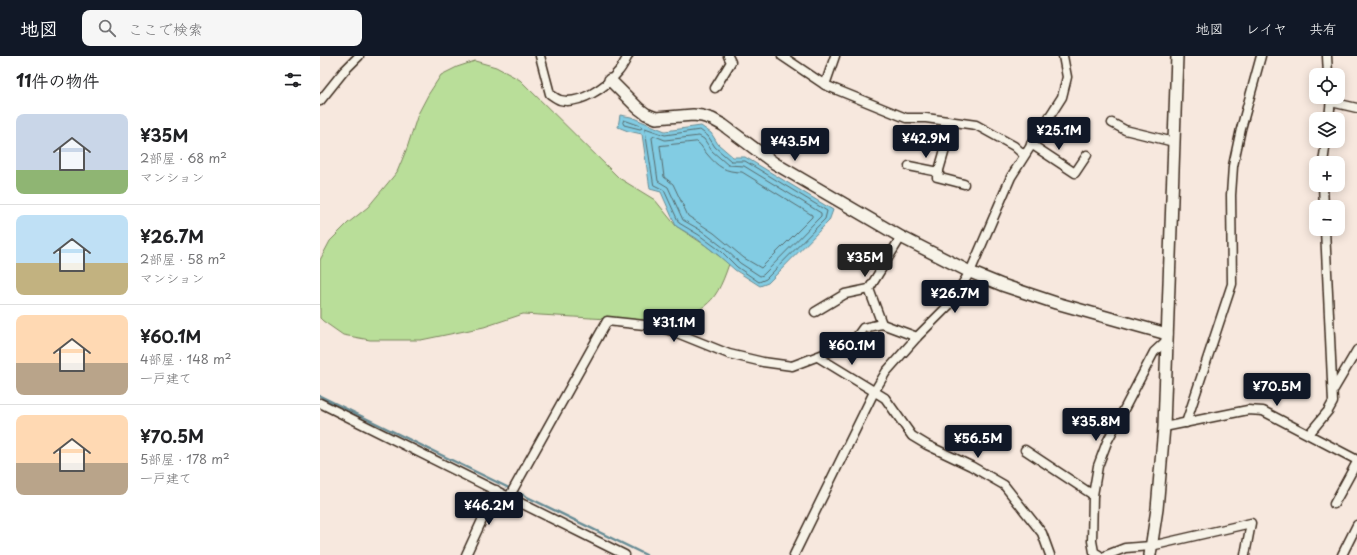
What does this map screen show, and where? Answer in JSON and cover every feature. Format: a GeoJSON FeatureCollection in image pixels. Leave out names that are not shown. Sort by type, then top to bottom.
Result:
{"type":"FeatureCollection","features":[{"type":"Feature","properties":{"kind":"street"},"geometry":{"type":"LineString","coordinates":[[320,102],[344,71],[359,56]]}},
{"type":"Feature","properties":{"kind":"street"},"geometry":{"type":"LineString","coordinates":[[540,56],[550,94],[559,100],[571,101],[588,96],[610,80],[619,72],[628,56]]}},
{"type":"Feature","properties":{"kind":"street"},"geometry":{"type":"LineString","coordinates":[[716,88],[731,62],[728,56]]}},
{"type":"Feature","properties":{"kind":"street"},"geometry":{"type":"LineString","coordinates":[[782,56],[825,85],[906,118],[926,118],[976,125],[1014,146],[1024,155]]}},
{"type":"Feature","properties":{"kind":"street"},"geometry":{"type":"LineString","coordinates":[[825,85],[835,56]]}},
{"type":"Feature","properties":{"kind":"street"},"geometry":{"type":"LineString","coordinates":[[794,555],[874,392],[886,372],[917,337],[949,305],[970,272],[1011,177],[1062,97],[1067,76],[1063,56]]}},
{"type":"Feature","properties":{"kind":"street"},"geometry":{"type":"LineString","coordinates":[[1150,551],[1158,502],[1164,427],[1177,56]]}},
{"type":"Feature","properties":{"kind":"street"},"geometry":{"type":"LineString","coordinates":[[1186,423],[1232,284],[1231,195],[1233,166],[1241,129],[1261,56]]}},
{"type":"Feature","properties":{"kind":"street"},"geometry":{"type":"LineString","coordinates":[[1327,56],[1328,68]]}},
{"type":"Feature","properties":{"kind":"street"},"geometry":{"type":"LineString","coordinates":[[610,80],[638,108],[646,114],[656,118],[693,115],[712,119],[723,125],[774,163],[901,237],[970,272],[1056,304],[1167,337]]}},
{"type":"Feature","properties":{"kind":"street"},"geometry":{"type":"LineString","coordinates":[[1344,104],[1357,108]]}},
{"type":"Feature","properties":{"kind":"street"},"geometry":{"type":"LineString","coordinates":[[953,122],[937,177],[964,184]]}},
{"type":"Feature","properties":{"kind":"street"},"geometry":{"type":"LineString","coordinates":[[1112,123],[1125,130],[1174,142]]}},
{"type":"Feature","properties":{"kind":"street"},"geometry":{"type":"LineString","coordinates":[[1031,144],[1074,173],[1087,155]]}},
{"type":"Feature","properties":{"kind":"street"},"geometry":{"type":"LineString","coordinates":[[910,166],[939,172]]}},
{"type":"Feature","properties":{"kind":"street"},"geometry":{"type":"LineString","coordinates":[[1309,434],[1328,411],[1333,402],[1325,236]]}},
{"type":"Feature","properties":{"kind":"street"},"geometry":{"type":"LineString","coordinates":[[815,312],[845,294],[870,289],[901,237]]}},
{"type":"Feature","properties":{"kind":"street"},"geometry":{"type":"LineString","coordinates":[[870,289],[882,324]]}},
{"type":"Feature","properties":{"kind":"street"},"geometry":{"type":"LineString","coordinates":[[509,497],[607,321],[654,326],[672,331],[729,354],[763,362],[792,366],[818,357],[855,339],[863,328],[882,324],[917,337]]}},
{"type":"Feature","properties":{"kind":"street"},"geometry":{"type":"LineString","coordinates":[[1098,555],[1094,552],[1092,541],[1094,495],[1098,466],[1107,442],[1154,352],[1167,337]]}},
{"type":"Feature","properties":{"kind":"street"},"geometry":{"type":"LineString","coordinates":[[1333,390],[1357,350]]}},
{"type":"Feature","properties":{"kind":"street"},"geometry":{"type":"LineString","coordinates":[[818,357],[885,398],[912,436],[927,445],[971,466],[1004,485],[1042,533],[1050,555]]}},
{"type":"Feature","properties":{"kind":"street"},"geometry":{"type":"LineString","coordinates":[[320,403],[625,555]]}},
{"type":"Feature","properties":{"kind":"street"},"geometry":{"type":"LineString","coordinates":[[1164,427],[1248,410],[1263,411],[1309,434],[1357,461],[1334,504]]}},
{"type":"Feature","properties":{"kind":"street"},"geometry":{"type":"LineString","coordinates":[[1026,450],[1094,495]]}},
{"type":"Feature","properties":{"kind":"street"},"geometry":{"type":"LineString","coordinates":[[466,555],[496,490]]}},
{"type":"Feature","properties":{"kind":"street"},"geometry":{"type":"LineString","coordinates":[[1107,555],[1125,548],[1150,551],[1251,523],[1245,555]]}},
{"type":"Feature","properties":{"kind":"street"},"geometry":{"type":"LineString","coordinates":[[1342,555],[1357,525]]}},
{"type":"Feature","properties":{"kind":"green space"},"geometry":{"type":"Polygon","coordinates":[[[475,61],[496,67],[520,80],[619,178],[655,200],[676,226],[705,245],[729,264],[718,290],[705,306],[686,315],[659,322],[523,314],[484,327],[421,340],[370,340],[343,335],[320,318],[320,260],[330,241],[348,223],[368,207],[397,172],[407,148],[418,114],[441,75],[457,67],[475,61]]]}},
{"type":"Feature","properties":{"kind":"water"},"geometry":{"type":"Polygon","coordinates":[[[620,115],[631,117],[665,131],[701,126],[711,133],[718,144],[733,157],[745,157],[833,210],[829,221],[768,283],[760,286],[735,270],[696,238],[676,226],[661,192],[650,189],[642,134],[618,127],[620,115]]]}},
{"type":"Feature","properties":{"kind":"waterway"},"geometry":{"type":"LineString","coordinates":[[320,396],[509,488]]}},
{"type":"Feature","properties":{"kind":"waterway"},"geometry":{"type":"LineString","coordinates":[[517,492],[646,555]]}}]}
